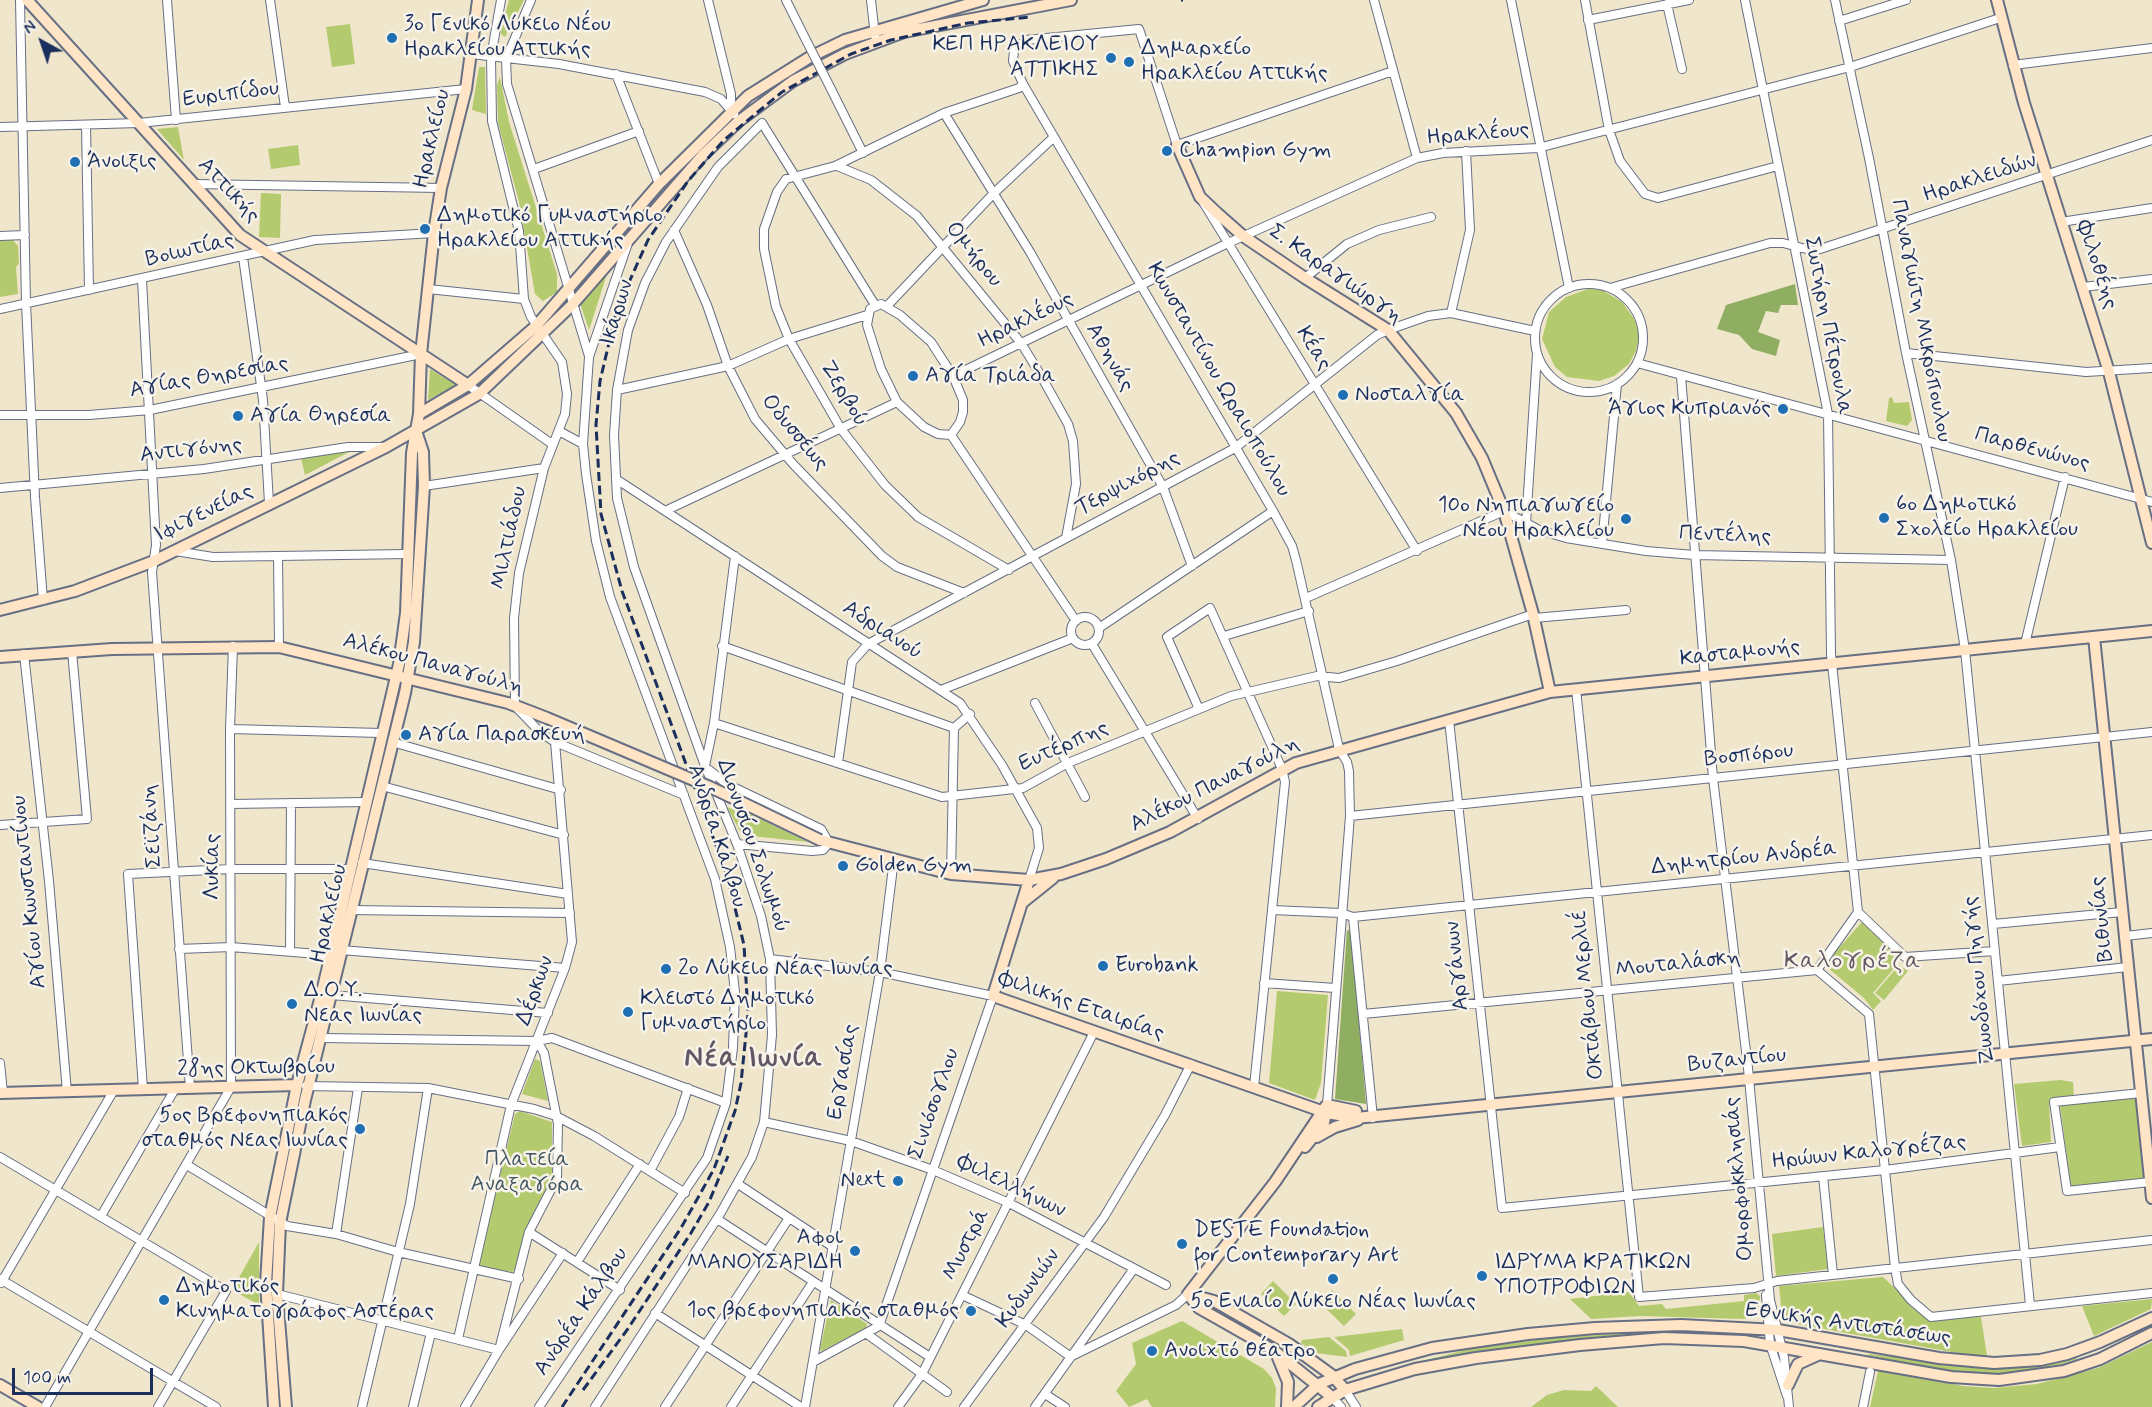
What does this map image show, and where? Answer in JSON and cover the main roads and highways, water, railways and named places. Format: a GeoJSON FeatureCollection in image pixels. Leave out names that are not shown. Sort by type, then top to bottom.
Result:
{"type":"FeatureCollection","features":[{"type":"Feature","properties":{"kind":"railway"},"geometry":{"type":"LineString","coordinates":[[562,1407],[681,1228],[714,1169],[735,1111],[741,1083],[748,1014],[744,945],[727,875],[622,591],[601,514],[596,425],[600,381],[617,309],[648,240],[688,181],[724,140],[782,92],[851,54],[891,40],[968,23],[1031,17]]}},
{"type":"Feature","properties":{"kind":"railway"},"geometry":{"type":"LineString","coordinates":[[583,1390],[627,1330],[691,1233],[709,1202],[728,1156]]}},
{"type":"Feature","properties":{"kind":"place","name":"3ο Γενικό Λύκειο Νέου Ηρακλείου Αττικής"},"geometry":{"type":"Point","coordinates":[392,38]}},
{"type":"Feature","properties":{"kind":"place","name":"ΚΕΠ ΗΡΑΚΛΕΙΟΥ ΑΤΤΙΚΗΣ"},"geometry":{"type":"Point","coordinates":[1111,58]}},
{"type":"Feature","properties":{"kind":"place","name":"Δημαρχείο Ηρακλείου Αττικής"},"geometry":{"type":"Point","coordinates":[1129,62]}},
{"type":"Feature","properties":{"kind":"place","name":"Champion Gym"},"geometry":{"type":"Point","coordinates":[1167,151]}},
{"type":"Feature","properties":{"kind":"place","name":"Άνοιξις"},"geometry":{"type":"Point","coordinates":[75,162]}},
{"type":"Feature","properties":{"kind":"place","name":"Δημοτικό Γυμναστήριο Ηρακλείου Αττικής"},"geometry":{"type":"Point","coordinates":[425,229]}},
{"type":"Feature","properties":{"kind":"place","name":"Αγία Τριάδα"},"geometry":{"type":"Point","coordinates":[913,376]}},
{"type":"Feature","properties":{"kind":"place","name":"Νοσταλγία"},"geometry":{"type":"Point","coordinates":[1343,395]}},
{"type":"Feature","properties":{"kind":"place","name":"Άγιος Κυπριανός"},"geometry":{"type":"Point","coordinates":[1783,409]}},
{"type":"Feature","properties":{"kind":"place","name":"Αγία Θηρεσία"},"geometry":{"type":"Point","coordinates":[238,416]}},
{"type":"Feature","properties":{"kind":"place","name":"6ο Δημοτικό Σχολείο Ηρακλείου"},"geometry":{"type":"Point","coordinates":[1884,518]}},
{"type":"Feature","properties":{"kind":"place","name":"10ο Νηπιαγωγείο Νέου Ηρακλείου"},"geometry":{"type":"Point","coordinates":[1626,519]}},
{"type":"Feature","properties":{"kind":"place","name":"Αγία Παρασκευή"},"geometry":{"type":"Point","coordinates":[406,735]}},
{"type":"Feature","properties":{"kind":"place","name":"Golden Gym"},"geometry":{"type":"Point","coordinates":[843,866]}},
{"type":"Feature","properties":{"kind":"place","name":"Eurobank"},"geometry":{"type":"Point","coordinates":[1103,966]}},
{"type":"Feature","properties":{"kind":"place","name":"2ο Λύκειο Νέας Ιωνίας"},"geometry":{"type":"Point","coordinates":[666,969]}},
{"type":"Feature","properties":{"kind":"place","name":"Δ.Ο.Υ. Νεας Ιωνίας"},"geometry":{"type":"Point","coordinates":[292,1004]}},
{"type":"Feature","properties":{"kind":"place","name":"Κλειστό Δημοτικό Γυμναστήριο"},"geometry":{"type":"Point","coordinates":[628,1012]}},
{"type":"Feature","properties":{"kind":"place","name":"5ος Βρεφονηπιακός σταθμός Νεας Ιωνίας"},"geometry":{"type":"Point","coordinates":[360,1129]}},
{"type":"Feature","properties":{"kind":"place","name":"Next"},"geometry":{"type":"Point","coordinates":[898,1181]}},
{"type":"Feature","properties":{"kind":"place","name":"DESTE Foundation for Contemporary Art"},"geometry":{"type":"Point","coordinates":[1182,1244]}},
{"type":"Feature","properties":{"kind":"place","name":"Αφοι ΜΑΝΟΥΣΑΡΙΔΗ"},"geometry":{"type":"Point","coordinates":[855,1251]}},
{"type":"Feature","properties":{"kind":"place","name":"ΙΔΡΥΜΑ ΚΡΑΤΙΚΩΝ ΥΠΟΤΡΟΦΙΩΝ"},"geometry":{"type":"Point","coordinates":[1482,1276]}},
{"type":"Feature","properties":{"kind":"place","name":"5ο Ενιαίο Λύκειο Νέας Ιωνίας"},"geometry":{"type":"Point","coordinates":[1333,1279]}},
{"type":"Feature","properties":{"kind":"place","name":"Δημοτικός Κινηματογράφος Αστέρας"},"geometry":{"type":"Point","coordinates":[164,1300]}},
{"type":"Feature","properties":{"kind":"place","name":"1ος βρεφονηπιακός σταθμός"},"geometry":{"type":"Point","coordinates":[971,1311]}},
{"type":"Feature","properties":{"kind":"place","name":"Ανοιχτό θέατρο"},"geometry":{"type":"Point","coordinates":[1152,1351]}},
{"type":"Feature","properties":{"kind":"district","name":"Καλογρέζα"},"geometry":{"type":"Point","coordinates":[1853,962]}},
{"type":"Feature","properties":{"kind":"district","name":"Νέα Ιωνία"},"geometry":{"type":"Point","coordinates":[754,1060]}},
{"type":"Feature","properties":{"kind":"park label","name":"Πλατεία Αναξαγόρα"},"geometry":{"type":"Point","coordinates":[527,1172]}}]}
